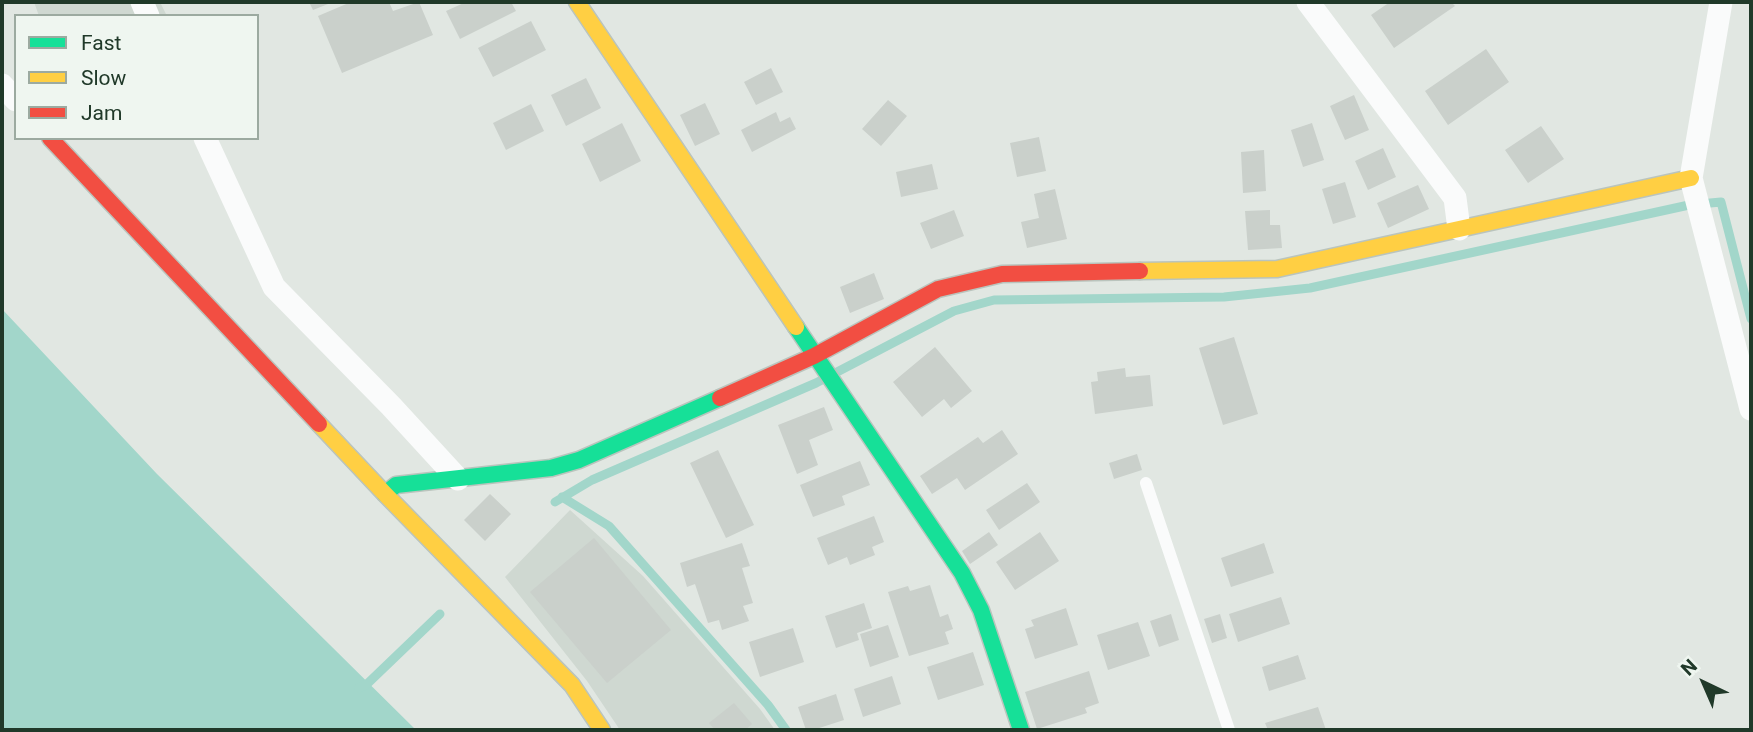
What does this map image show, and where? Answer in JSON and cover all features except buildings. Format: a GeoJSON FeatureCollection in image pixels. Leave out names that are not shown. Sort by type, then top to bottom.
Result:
{"type":"FeatureCollection","features":[{"type":"Feature","properties":{"kind":"street"},"geometry":{"type":"LineString","coordinates":[[577,2],[962,573],[981,610],[1021,730]]}},
{"type":"Feature","properties":{"kind":"street"},"geometry":{"type":"LineString","coordinates":[[1308,2],[1455,198],[1460,229]]}},
{"type":"Feature","properties":{"kind":"street"},"geometry":{"type":"LineString","coordinates":[[1721,2],[1692,182],[1751,410]]}},
{"type":"Feature","properties":{"kind":"street"},"geometry":{"type":"LineString","coordinates":[[2,85],[14,98]]}},
{"type":"Feature","properties":{"kind":"street"},"geometry":{"type":"LineString","coordinates":[[52,140],[386,494],[572,685],[602,730]]}},
{"type":"Feature","properties":{"kind":"street"},"geometry":{"type":"LineString","coordinates":[[206,140],[274,287],[391,406],[458,479]]}},
{"type":"Feature","properties":{"kind":"street"},"geometry":{"type":"LineString","coordinates":[[386,494],[396,485],[551,468],[579,460],[814,356],[938,289],[1002,274],[1277,269],[1692,182]]}},
{"type":"Feature","properties":{"kind":"lane"},"geometry":{"type":"LineString","coordinates":[[1146,483],[1230,730]]}},
{"type":"Feature","properties":{"kind":"shaded area"},"geometry":{"type":"Polygon","coordinates":[[[34,2],[160,2],[166,14],[38,14],[34,2]]]}},
{"type":"Feature","properties":{"kind":"shaded area"},"geometry":{"type":"Polygon","coordinates":[[[2,309],[157,474],[416,730],[2,730],[2,309]]]}},
{"type":"Feature","properties":{"kind":"shaded area"},"geometry":{"type":"Polygon","coordinates":[[[570,510],[643,576],[760,709],[775,730],[620,730],[587,681],[505,577],[570,510]]]}},
{"type":"Feature","properties":{"kind":"waterway"},"geometry":{"type":"LineString","coordinates":[[555,502],[592,480],[816,383],[954,311],[994,300],[1224,297],[1310,288],[1689,205],[1721,202],[1751,319]]}},
{"type":"Feature","properties":{"kind":"waterway"},"geometry":{"type":"LineString","coordinates":[[562,497],[609,526],[768,705],[786,730]]}},
{"type":"Feature","properties":{"kind":"waterway"},"geometry":{"type":"LineString","coordinates":[[359,688],[366,685],[440,614]]}},
{"type":"Feature","properties":{"kind":"traffic: fast"},"geometry":{"type":"LineString","coordinates":[[796,327],[962,573],[981,610],[1021,730]]}},
{"type":"Feature","properties":{"kind":"traffic: fast"},"geometry":{"type":"LineString","coordinates":[[385,494],[396,485],[551,468],[579,460],[720,398]]}},
{"type":"Feature","properties":{"kind":"traffic: slow"},"geometry":{"type":"LineString","coordinates":[[577,2],[796,327]]}},
{"type":"Feature","properties":{"kind":"traffic: slow"},"geometry":{"type":"LineString","coordinates":[[1140,271],[1277,269],[1691,178]]}},
{"type":"Feature","properties":{"kind":"traffic: slow"},"geometry":{"type":"LineString","coordinates":[[319,424],[572,685],[602,730]]}},
{"type":"Feature","properties":{"kind":"traffic: jam"},"geometry":{"type":"LineString","coordinates":[[52,140],[319,424]]}},
{"type":"Feature","properties":{"kind":"traffic: jam"},"geometry":{"type":"LineString","coordinates":[[720,398],[814,356],[938,289],[1002,274],[1140,271]]}}]}
